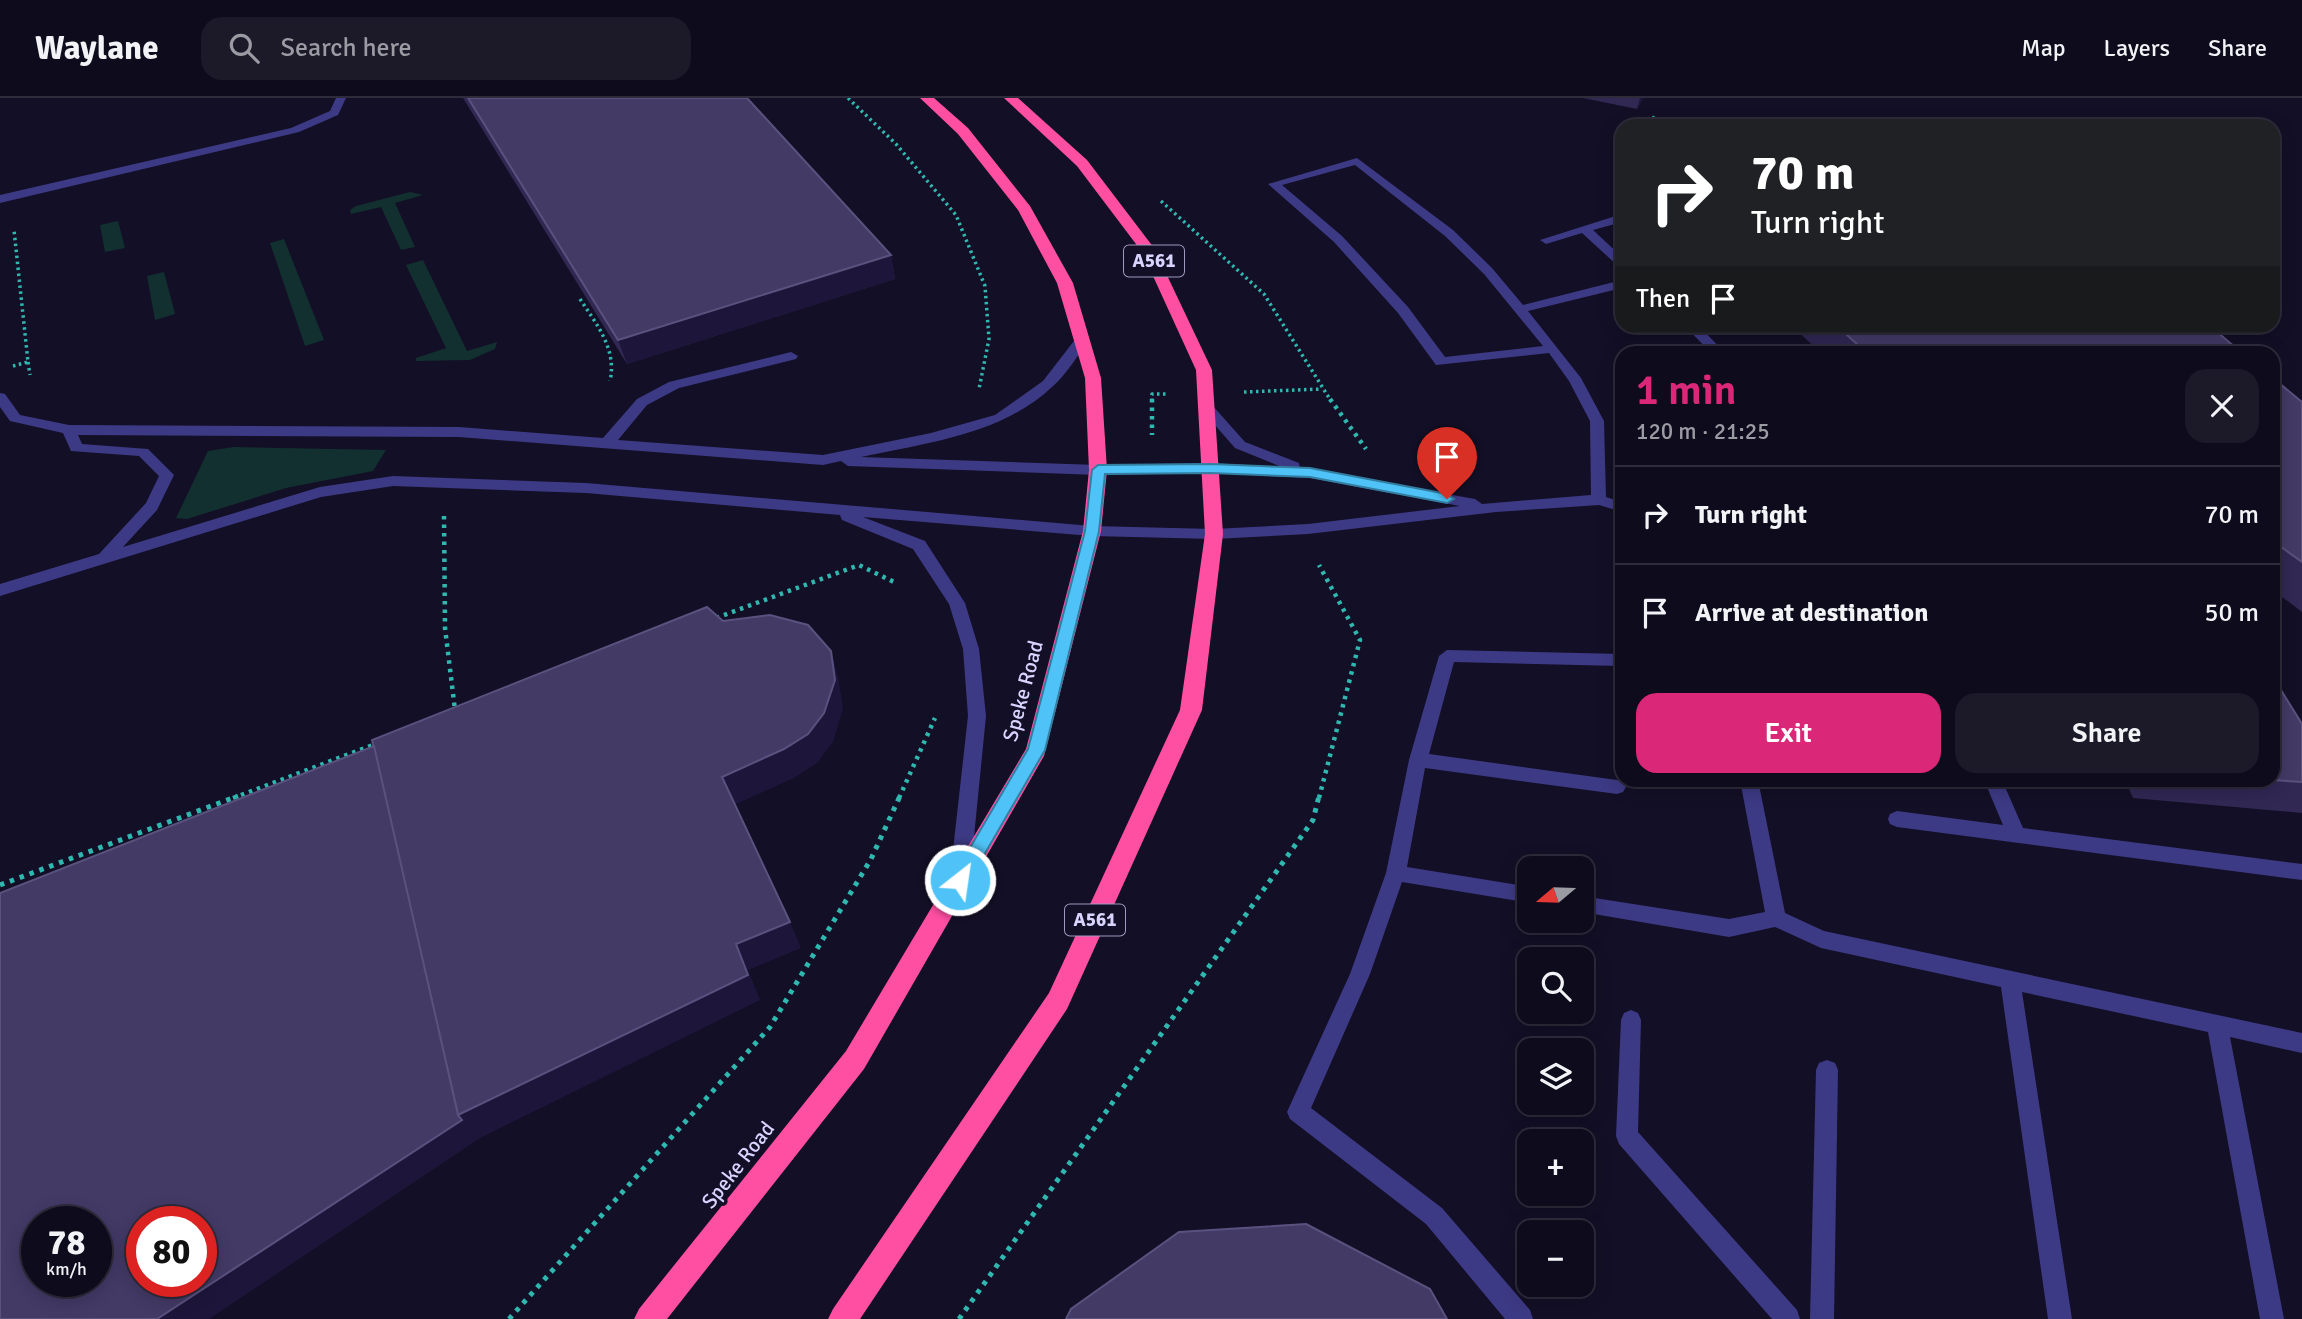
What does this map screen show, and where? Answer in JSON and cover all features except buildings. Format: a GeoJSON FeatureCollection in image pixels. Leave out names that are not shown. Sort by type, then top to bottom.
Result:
{"type":"FeatureCollection","features":[{"type":"Feature","properties":{"kind":"highway","name":"Speke Road"},"geometry":{"type":"LineString","coordinates":[[649,1319],[855,1060],[1036,750],[1092,531],[1098,470],[1093,378],[1065,283],[1025,209],[963,131],[926,98]]}},
{"type":"Feature","properties":{"kind":"highway","name":"A561"},"geometry":{"type":"LineString","coordinates":[[843,1319],[1058,1001],[1191,710],[1214,534],[1204,370],[1149,251],[1082,163],[1010,98]]}},
{"type":"Feature","properties":{"kind":"street"},"geometry":{"type":"LineString","coordinates":[[0,199],[295,130],[334,113],[341,98]]}},
{"type":"Feature","properties":{"kind":"street"},"geometry":{"type":"LineString","coordinates":[[1553,349],[1441,362],[1403,310],[1338,239],[1274,184],[1357,161],[1449,233],[1488,271],[1553,349],[1576,381],[1597,421],[1599,500]]}},
{"type":"Feature","properties":{"kind":"street"},"geometry":{"type":"LineString","coordinates":[[0,214],[15,196]]}},
{"type":"Feature","properties":{"kind":"street"},"geometry":{"type":"LineString","coordinates":[[1546,240],[1615,220]]}},
{"type":"Feature","properties":{"kind":"street"},"geometry":{"type":"LineString","coordinates":[[1585,230],[1615,256]]}},
{"type":"Feature","properties":{"kind":"street"},"geometry":{"type":"LineString","coordinates":[[1521,310],[1615,286]]}},
{"type":"Feature","properties":{"kind":"street"},"geometry":{"type":"LineString","coordinates":[[1699,333],[1712,346]]}},
{"type":"Feature","properties":{"kind":"street"},"geometry":{"type":"LineString","coordinates":[[823,460],[1000,418],[1048,384],[1082,340]]}},
{"type":"Feature","properties":{"kind":"street"},"geometry":{"type":"LineString","coordinates":[[607,443],[642,402],[674,385],[791,356]]}},
{"type":"Feature","properties":{"kind":"street"},"geometry":{"type":"LineString","coordinates":[[0,397],[15,418],[69,430],[459,432],[823,460],[1098,470],[1211,468],[1310,472],[1496,507]]}},
{"type":"Feature","properties":{"kind":"street"},"geometry":{"type":"LineString","coordinates":[[1207,408],[1240,446],[1310,472]]}},
{"type":"Feature","properties":{"kind":"street"},"geometry":{"type":"LineString","coordinates":[[69,430],[76,448],[143,453],[167,475],[152,506],[105,556]]}},
{"type":"Feature","properties":{"kind":"street"},"geometry":{"type":"LineString","coordinates":[[0,590],[320,492],[393,481],[586,488],[1092,531],[1214,534],[1308,529],[1496,507],[1599,500],[1615,506]]}},
{"type":"Feature","properties":{"kind":"street"},"geometry":{"type":"LineString","coordinates":[[831,509],[919,545],[957,603],[971,649],[977,716],[960,880]]}},
{"type":"Feature","properties":{"kind":"street"},"geometry":{"type":"LineString","coordinates":[[1521,1319],[1434,1216],[1298,1112],[1360,974],[1396,873],[1418,760],[1447,656],[1615,660]]}},
{"type":"Feature","properties":{"kind":"street"},"geometry":{"type":"LineString","coordinates":[[1418,760],[1615,787]]}},
{"type":"Feature","properties":{"kind":"street"},"geometry":{"type":"LineString","coordinates":[[1750,787],[1776,918]]}},
{"type":"Feature","properties":{"kind":"street"},"geometry":{"type":"LineString","coordinates":[[1996,787],[2017,835]]}},
{"type":"Feature","properties":{"kind":"street"},"geometry":{"type":"LineString","coordinates":[[1897,820],[2302,872]]}},
{"type":"Feature","properties":{"kind":"street"},"geometry":{"type":"LineString","coordinates":[[1396,873],[1517,893]]}},
{"type":"Feature","properties":{"kind":"street"},"geometry":{"type":"LineString","coordinates":[[1594,906],[1729,928],[1776,918],[1821,939],[2302,1043]]}},
{"type":"Feature","properties":{"kind":"street"},"geometry":{"type":"LineString","coordinates":[[2010,980],[2060,1319]]}},
{"type":"Feature","properties":{"kind":"street"},"geometry":{"type":"LineString","coordinates":[[1631,1020],[1627,1136],[1788,1319]]}},
{"type":"Feature","properties":{"kind":"street"},"geometry":{"type":"LineString","coordinates":[[2217,1025],[2272,1319]]}},
{"type":"Feature","properties":{"kind":"street"},"geometry":{"type":"LineString","coordinates":[[1822,1319],[1827,1070]]}},
{"type":"Feature","properties":{"kind":"path"},"geometry":{"type":"LineString","coordinates":[[848,98],[896,144],[956,215],[985,286],[989,338],[977,401]]}},
{"type":"Feature","properties":{"kind":"path"},"geometry":{"type":"LineString","coordinates":[[0,214],[13,214],[28,362],[9,367]]}},
{"type":"Feature","properties":{"kind":"path"},"geometry":{"type":"LineString","coordinates":[[1176,215],[1264,293],[1323,389],[1380,469],[1375,485]]}},
{"type":"Feature","properties":{"kind":"path"},"geometry":{"type":"LineString","coordinates":[[456,482],[443,506],[445,628],[456,714]]}},
{"type":"Feature","properties":{"kind":"path"},"geometry":{"type":"LineString","coordinates":[[959,1319],[1312,820],[1360,640],[1321,571],[1308,529]]}},
{"type":"Feature","properties":{"kind":"path"},"geometry":{"type":"LineString","coordinates":[[708,621],[859,565],[899,585]]}},
{"type":"Feature","properties":{"kind":"path"},"geometry":{"type":"LineString","coordinates":[[509,1319],[770,1027],[871,859],[938,710]]}},
{"type":"Feature","properties":{"kind":"path"},"geometry":{"type":"LineString","coordinates":[[0,886],[378,744]]}},
{"type":"Feature","properties":{"kind":"green space"},"geometry":{"type":"Polygon","coordinates":[[[410,192],[423,195],[395,203],[415,247],[401,250],[381,207],[351,214],[350,210],[356,206],[410,192]]]}},
{"type":"Feature","properties":{"kind":"green space"},"geometry":{"type":"Polygon","coordinates":[[[118,221],[125,248],[105,252],[100,225],[118,221]]]}},
{"type":"Feature","properties":{"kind":"green space"},"geometry":{"type":"Polygon","coordinates":[[[284,239],[324,340],[305,346],[270,243],[284,239]]]}},
{"type":"Feature","properties":{"kind":"green space"},"geometry":{"type":"Polygon","coordinates":[[[423,260],[467,351],[497,342],[495,349],[470,360],[416,361],[416,358],[446,348],[406,265],[423,260]]]}},
{"type":"Feature","properties":{"kind":"green space"},"geometry":{"type":"Polygon","coordinates":[[[164,272],[175,314],[155,320],[147,276],[164,272]]]}},
{"type":"Feature","properties":{"kind":"green space"},"geometry":{"type":"Polygon","coordinates":[[[234,447],[386,450],[373,471],[286,488],[187,519],[176,518],[208,451],[234,447]]]}},
{"type":"Feature","properties":{"kind":"route"},"geometry":{"type":"LineString","coordinates":[[960,880],[1036,750],[1092,531],[1098,470],[1211,468],[1310,472],[1447,499]]}}]}
